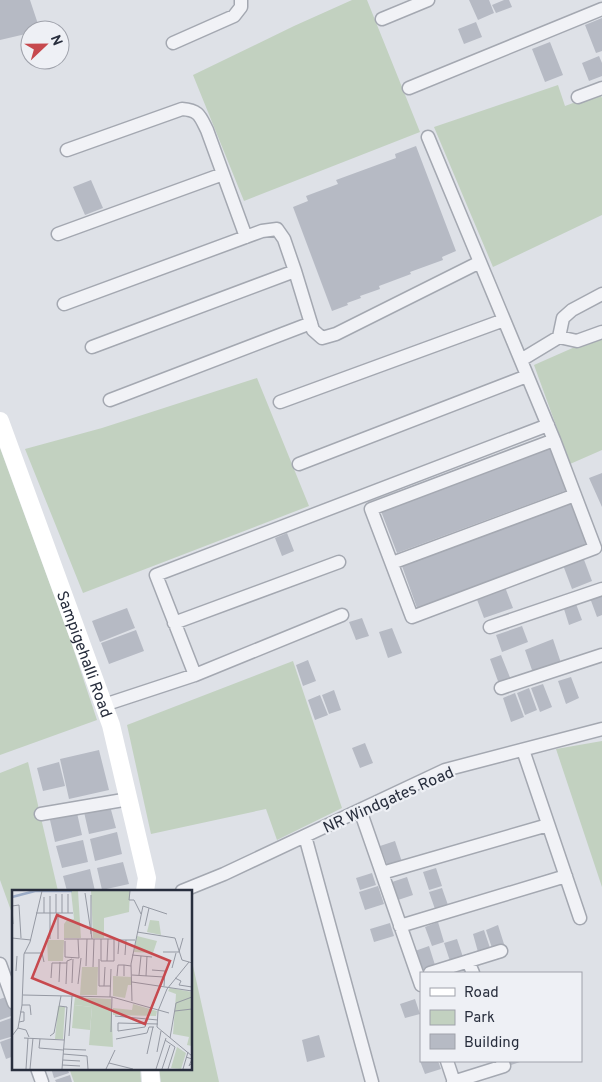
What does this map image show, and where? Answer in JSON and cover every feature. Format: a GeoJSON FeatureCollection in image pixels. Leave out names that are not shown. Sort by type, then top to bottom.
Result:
{"type":"FeatureCollection","features":[{"type":"Feature","properties":{"kind":"street"},"geometry":{"type":"LineString","coordinates":[[173,43],[234,16],[241,8],[241,0]]}},
{"type":"Feature","properties":{"kind":"street"},"geometry":{"type":"LineString","coordinates":[[382,19],[428,0]]}},
{"type":"Feature","properties":{"kind":"street"},"geometry":{"type":"LineString","coordinates":[[409,88],[602,10]]}},
{"type":"Feature","properties":{"kind":"street"},"geometry":{"type":"LineString","coordinates":[[578,97],[602,88]]}},
{"type":"Feature","properties":{"kind":"street"},"geometry":{"type":"LineString","coordinates":[[67,150],[182,109],[193,110],[199,114],[207,130],[246,237]]}},
{"type":"Feature","properties":{"kind":"street"},"geometry":{"type":"LineString","coordinates":[[428,137],[548,425],[554,440],[595,548],[412,617],[371,509],[554,440]]}},
{"type":"Feature","properties":{"kind":"street"},"geometry":{"type":"LineString","coordinates":[[58,234],[223,174]]}},
{"type":"Feature","properties":{"kind":"street"},"geometry":{"type":"LineString","coordinates":[[64,304],[262,231],[276,229],[284,239],[313,330],[322,338],[336,334],[480,262]]}},
{"type":"Feature","properties":{"kind":"street"},"geometry":{"type":"LineString","coordinates":[[92,347],[295,271]]}},
{"type":"Feature","properties":{"kind":"street"},"geometry":{"type":"LineString","coordinates":[[559,337],[564,318],[587,300],[602,294]]}},
{"type":"Feature","properties":{"kind":"street"},"geometry":{"type":"LineString","coordinates":[[280,402],[504,320]]}},
{"type":"Feature","properties":{"kind":"street"},"geometry":{"type":"LineString","coordinates":[[110,400],[311,323]]}},
{"type":"Feature","properties":{"kind":"street"},"geometry":{"type":"LineString","coordinates":[[521,360],[559,337],[577,341],[602,332]]}},
{"type":"Feature","properties":{"kind":"street"},"geometry":{"type":"LineString","coordinates":[[299,464],[528,376]]}},
{"type":"Feature","properties":{"kind":"street","name":"Sampigehalli Road"},"geometry":{"type":"LineString","coordinates":[[0,422],[111,725],[147,878],[146,890]]}},
{"type":"Feature","properties":{"kind":"street"},"geometry":{"type":"LineString","coordinates":[[195,675],[156,575],[548,425]]}},
{"type":"Feature","properties":{"kind":"street"},"geometry":{"type":"LineString","coordinates":[[392,564],[575,495]]}},
{"type":"Feature","properties":{"kind":"street"},"geometry":{"type":"LineString","coordinates":[[174,623],[339,562]]}},
{"type":"Feature","properties":{"kind":"street"},"geometry":{"type":"LineString","coordinates":[[490,627],[602,589]]}},
{"type":"Feature","properties":{"kind":"street"},"geometry":{"type":"LineString","coordinates":[[104,705],[195,675],[342,616]]}},
{"type":"Feature","properties":{"kind":"street"},"geometry":{"type":"LineString","coordinates":[[501,688],[602,655]]}},
{"type":"Feature","properties":{"kind":"street","name":"NR Windgates Road"},"geometry":{"type":"LineString","coordinates":[[184,890],[224,874],[445,770],[602,729]]}},
{"type":"Feature","properties":{"kind":"street"},"geometry":{"type":"LineString","coordinates":[[522,750],[580,918]]}},
{"type":"Feature","properties":{"kind":"street"},"geometry":{"type":"LineString","coordinates":[[41,814],[129,800]]}},
{"type":"Feature","properties":{"kind":"street"},"geometry":{"type":"LineString","coordinates":[[360,810],[400,926],[420,973]]}},
{"type":"Feature","properties":{"kind":"street"},"geometry":{"type":"LineString","coordinates":[[382,873],[548,825]]}},
{"type":"Feature","properties":{"kind":"street"},"geometry":{"type":"LineString","coordinates":[[305,836],[372,1082]]}},
{"type":"Feature","properties":{"kind":"street"},"geometry":{"type":"LineString","coordinates":[[400,926],[566,876]]}},
{"type":"Feature","properties":{"kind":"street"},"geometry":{"type":"LineString","coordinates":[[438,972],[501,950]]}},
{"type":"Feature","properties":{"kind":"street"},"geometry":{"type":"LineString","coordinates":[[468,961],[473,972]]}},
{"type":"Feature","properties":{"kind":"street"},"geometry":{"type":"LineString","coordinates":[[0,964],[12,997]]}},
{"type":"Feature","properties":{"kind":"street"},"geometry":{"type":"LineString","coordinates":[[447,1062],[454,1082],[504,1066],[502,1062]]}},
{"type":"Feature","properties":{"kind":"street"},"geometry":{"type":"LineString","coordinates":[[38,1070],[42,1082]]}},
{"type":"Feature","properties":{"kind":"green space"},"geometry":{"type":"Polygon","coordinates":[[[352,0],[367,0],[420,132],[244,201],[193,75],[352,0]]]}},
{"type":"Feature","properties":{"kind":"green space"},"geometry":{"type":"Polygon","coordinates":[[[558,85],[565,106],[600,93],[602,98],[602,215],[493,267],[434,127],[558,85]]]}},
{"type":"Feature","properties":{"kind":"green space"},"geometry":{"type":"Polygon","coordinates":[[[602,335],[602,450],[570,464],[534,365],[602,335]]]}},
{"type":"Feature","properties":{"kind":"green space"},"geometry":{"type":"Polygon","coordinates":[[[257,378],[309,506],[83,593],[25,449],[102,428],[257,378]]]}},
{"type":"Feature","properties":{"kind":"green space"},"geometry":{"type":"Polygon","coordinates":[[[0,448],[71,642],[97,720],[0,755],[0,448]]]}},
{"type":"Feature","properties":{"kind":"green space"},"geometry":{"type":"Polygon","coordinates":[[[293,661],[342,808],[277,840],[266,809],[151,834],[127,725],[293,661]]]}},
{"type":"Feature","properties":{"kind":"green space"},"geometry":{"type":"Polygon","coordinates":[[[602,741],[602,887],[556,749],[602,741]]]}},
{"type":"Feature","properties":{"kind":"green space"},"geometry":{"type":"Polygon","coordinates":[[[28,762],[58,890],[12,890],[12,913],[0,880],[0,773],[28,762]]]}},
{"type":"Feature","properties":{"kind":"green space"},"geometry":{"type":"Polygon","coordinates":[[[192,961],[219,1082],[161,1082],[159,1070],[192,1070],[192,961]]]}},
{"type":"Feature","properties":{"kind":"green space"},"geometry":{"type":"Polygon","coordinates":[[[70,1070],[140,1070],[141,1082],[74,1082],[70,1070]]]}},
{"type":"Feature","properties":{"kind":"building"},"geometry":{"type":"Polygon","coordinates":[[[0,0],[30,0],[37,20],[20,20],[20,35],[0,40],[0,0]]]}},
{"type":"Feature","properties":{"kind":"building"},"geometry":{"type":"Polygon","coordinates":[[[469,0],[489,0],[494,13],[478,20],[469,0]]]}},
{"type":"Feature","properties":{"kind":"building"},"geometry":{"type":"Polygon","coordinates":[[[509,0],[512,7],[496,13],[492,5],[509,0]]]}},
{"type":"Feature","properties":{"kind":"building"},"geometry":{"type":"Polygon","coordinates":[[[602,18],[602,51],[596,53],[585,25],[602,18]]]}},
{"type":"Feature","properties":{"kind":"building"},"geometry":{"type":"Polygon","coordinates":[[[476,22],[482,37],[464,44],[458,29],[476,22]]]}},
{"type":"Feature","properties":{"kind":"building"},"geometry":{"type":"Polygon","coordinates":[[[550,42],[563,75],[545,82],[532,49],[550,42]]]}},
{"type":"Feature","properties":{"kind":"building"},"geometry":{"type":"Polygon","coordinates":[[[599,56],[602,63],[602,76],[589,81],[582,63],[599,56]]]}},
{"type":"Feature","properties":{"kind":"building"},"geometry":{"type":"Polygon","coordinates":[[[416,146],[456,251],[442,257],[443,260],[379,286],[380,289],[360,296],[361,298],[347,303],[348,305],[332,311],[293,207],[308,201],[306,196],[338,184],[336,180],[396,158],[395,154],[416,146]]]}},
{"type":"Feature","properties":{"kind":"building"},"geometry":{"type":"Polygon","coordinates":[[[91,180],[103,208],[85,215],[73,187],[91,180]]]}},
{"type":"Feature","properties":{"kind":"building"},"geometry":{"type":"Polygon","coordinates":[[[555,446],[570,489],[397,553],[381,511],[555,446]]]}},
{"type":"Feature","properties":{"kind":"building"},"geometry":{"type":"Polygon","coordinates":[[[602,473],[602,507],[589,478],[602,473]]]}},
{"type":"Feature","properties":{"kind":"building"},"geometry":{"type":"Polygon","coordinates":[[[575,501],[591,544],[417,608],[402,566],[575,501]]]}},
{"type":"Feature","properties":{"kind":"building"},"geometry":{"type":"Polygon","coordinates":[[[287,533],[294,551],[282,556],[275,538],[287,533]]]}},
{"type":"Feature","properties":{"kind":"building"},"geometry":{"type":"Polygon","coordinates":[[[583,557],[592,581],[572,589],[563,565],[583,557]]]}},
{"type":"Feature","properties":{"kind":"building"},"geometry":{"type":"Polygon","coordinates":[[[505,587],[513,608],[484,618],[476,597],[505,587]]]}},
{"type":"Feature","properties":{"kind":"building"},"geometry":{"type":"Polygon","coordinates":[[[602,594],[602,615],[597,617],[590,598],[602,594]]]}},
{"type":"Feature","properties":{"kind":"building"},"geometry":{"type":"Polygon","coordinates":[[[576,604],[582,620],[569,625],[564,609],[576,604]]]}},
{"type":"Feature","properties":{"kind":"building"},"geometry":{"type":"Polygon","coordinates":[[[127,608],[135,628],[100,642],[92,621],[127,608]]]}},
{"type":"Feature","properties":{"kind":"building"},"geometry":{"type":"Polygon","coordinates":[[[362,618],[369,636],[356,640],[349,622],[362,618]]]}},
{"type":"Feature","properties":{"kind":"building"},"geometry":{"type":"Polygon","coordinates":[[[522,626],[528,642],[502,652],[496,635],[522,626]]]}},
{"type":"Feature","properties":{"kind":"building"},"geometry":{"type":"Polygon","coordinates":[[[392,628],[402,653],[388,658],[379,632],[392,628]]]}},
{"type":"Feature","properties":{"kind":"building"},"geometry":{"type":"Polygon","coordinates":[[[136,630],[144,651],[109,664],[101,643],[136,630]]]}},
{"type":"Feature","properties":{"kind":"building"},"geometry":{"type":"Polygon","coordinates":[[[553,639],[561,663],[533,673],[525,650],[553,639]]]}},
{"type":"Feature","properties":{"kind":"building"},"geometry":{"type":"Polygon","coordinates":[[[501,655],[511,680],[499,684],[490,659],[501,655]]]}},
{"type":"Feature","properties":{"kind":"building"},"geometry":{"type":"Polygon","coordinates":[[[308,660],[316,681],[303,686],[296,665],[308,660]]]}},
{"type":"Feature","properties":{"kind":"building"},"geometry":{"type":"Polygon","coordinates":[[[571,677],[579,698],[566,704],[558,681],[571,677]]]}},
{"type":"Feature","properties":{"kind":"building"},"geometry":{"type":"Polygon","coordinates":[[[543,684],[552,707],[540,712],[531,688],[543,684]]]}},
{"type":"Feature","properties":{"kind":"building"},"geometry":{"type":"Polygon","coordinates":[[[529,688],[537,710],[525,715],[517,693],[529,688]]]}},
{"type":"Feature","properties":{"kind":"building"},"geometry":{"type":"Polygon","coordinates":[[[334,690],[341,710],[329,714],[322,695],[334,690]]]}},
{"type":"Feature","properties":{"kind":"building"},"geometry":{"type":"Polygon","coordinates":[[[515,693],[524,717],[511,722],[503,698],[515,693]]]}},
{"type":"Feature","properties":{"kind":"building"},"geometry":{"type":"Polygon","coordinates":[[[320,695],[328,715],[315,720],[308,700],[320,695]]]}},
{"type":"Feature","properties":{"kind":"building"},"geometry":{"type":"Polygon","coordinates":[[[365,743],[373,763],[360,768],[352,748],[365,743]]]}},
{"type":"Feature","properties":{"kind":"building"},"geometry":{"type":"Polygon","coordinates":[[[99,750],[109,790],[69,799],[60,759],[99,750]]]}},
{"type":"Feature","properties":{"kind":"building"},"geometry":{"type":"Polygon","coordinates":[[[59,762],[65,786],[43,791],[37,768],[59,762]]]}},
{"type":"Feature","properties":{"kind":"building"},"geometry":{"type":"Polygon","coordinates":[[[110,806],[116,828],[89,834],[84,812],[110,806]]]}},
{"type":"Feature","properties":{"kind":"building"},"geometry":{"type":"Polygon","coordinates":[[[77,813],[82,835],[55,842],[50,820],[77,813]]]}},
{"type":"Feature","properties":{"kind":"building"},"geometry":{"type":"Polygon","coordinates":[[[117,832],[122,854],[95,861],[90,839],[117,832]]]}},
{"type":"Feature","properties":{"kind":"building"},"geometry":{"type":"Polygon","coordinates":[[[83,840],[88,862],[62,868],[56,846],[83,840]]]}},
{"type":"Feature","properties":{"kind":"building"},"geometry":{"type":"Polygon","coordinates":[[[395,841],[402,862],[388,867],[380,846],[395,841]]]}},
{"type":"Feature","properties":{"kind":"building"},"geometry":{"type":"Polygon","coordinates":[[[123,862],[129,884],[102,890],[97,868],[123,862]]]}},
{"type":"Feature","properties":{"kind":"building"},"geometry":{"type":"Polygon","coordinates":[[[436,868],[442,886],[429,890],[423,872],[436,868]]]}},
{"type":"Feature","properties":{"kind":"building"},"geometry":{"type":"Polygon","coordinates":[[[90,869],[95,890],[67,890],[63,876],[90,869]]]}},
{"type":"Feature","properties":{"kind":"building"},"geometry":{"type":"Polygon","coordinates":[[[372,873],[376,885],[360,890],[356,878],[372,873]]]}},
{"type":"Feature","properties":{"kind":"building"},"geometry":{"type":"Polygon","coordinates":[[[407,877],[413,895],[398,900],[392,882],[407,877]]]}},
{"type":"Feature","properties":{"kind":"building"},"geometry":{"type":"Polygon","coordinates":[[[378,886],[384,904],[365,910],[359,892],[378,886]]]}},
{"type":"Feature","properties":{"kind":"building"},"geometry":{"type":"Polygon","coordinates":[[[442,888],[448,905],[435,909],[429,892],[442,888]]]}},
{"type":"Feature","properties":{"kind":"building"},"geometry":{"type":"Polygon","coordinates":[[[438,922],[444,942],[432,946],[425,927],[438,922]]]}},
{"type":"Feature","properties":{"kind":"building"},"geometry":{"type":"Polygon","coordinates":[[[390,923],[394,936],[374,942],[370,929],[390,923]]]}},
{"type":"Feature","properties":{"kind":"building"},"geometry":{"type":"Polygon","coordinates":[[[498,925],[504,944],[492,948],[486,930],[498,925]]]}},
{"type":"Feature","properties":{"kind":"building"},"geometry":{"type":"Polygon","coordinates":[[[484,930],[490,948],[478,952],[473,934],[484,930]]]}},
{"type":"Feature","properties":{"kind":"building"},"geometry":{"type":"Polygon","coordinates":[[[457,939],[463,957],[450,961],[444,943],[457,939]]]}},
{"type":"Feature","properties":{"kind":"building"},"geometry":{"type":"Polygon","coordinates":[[[429,946],[435,965],[421,970],[415,951],[429,946]]]}},
{"type":"Feature","properties":{"kind":"building"},"geometry":{"type":"Polygon","coordinates":[[[9,996],[12,1004],[12,1016],[0,1020],[0,999],[9,996]]]}},
{"type":"Feature","properties":{"kind":"building"},"geometry":{"type":"Polygon","coordinates":[[[415,999],[420,1014],[405,1018],[400,1004],[415,999]]]}},
{"type":"Feature","properties":{"kind":"building"},"geometry":{"type":"Polygon","coordinates":[[[12,1018],[12,1037],[0,1040],[0,1022],[12,1018]]]}},
{"type":"Feature","properties":{"kind":"building"},"geometry":{"type":"Polygon","coordinates":[[[319,1035],[325,1057],[307,1062],[302,1040],[319,1035]]]}},
{"type":"Feature","properties":{"kind":"building"},"geometry":{"type":"Polygon","coordinates":[[[12,1038],[12,1057],[6,1059],[0,1042],[12,1038]]]}},
{"type":"Feature","properties":{"kind":"building"},"geometry":{"type":"Polygon","coordinates":[[[420,1062],[438,1062],[441,1069],[425,1074],[420,1062]]]}},
{"type":"Feature","properties":{"kind":"building"},"geometry":{"type":"Polygon","coordinates":[[[507,1062],[520,1062],[508,1066],[507,1062]]]}},
{"type":"Feature","properties":{"kind":"building"},"geometry":{"type":"Polygon","coordinates":[[[52,1070],[68,1070],[69,1073],[54,1078],[52,1070]]]}},
{"type":"Feature","properties":{"kind":"building"},"geometry":{"type":"Polygon","coordinates":[[[70,1075],[72,1082],[56,1082],[55,1080],[70,1075]]]}}]}
